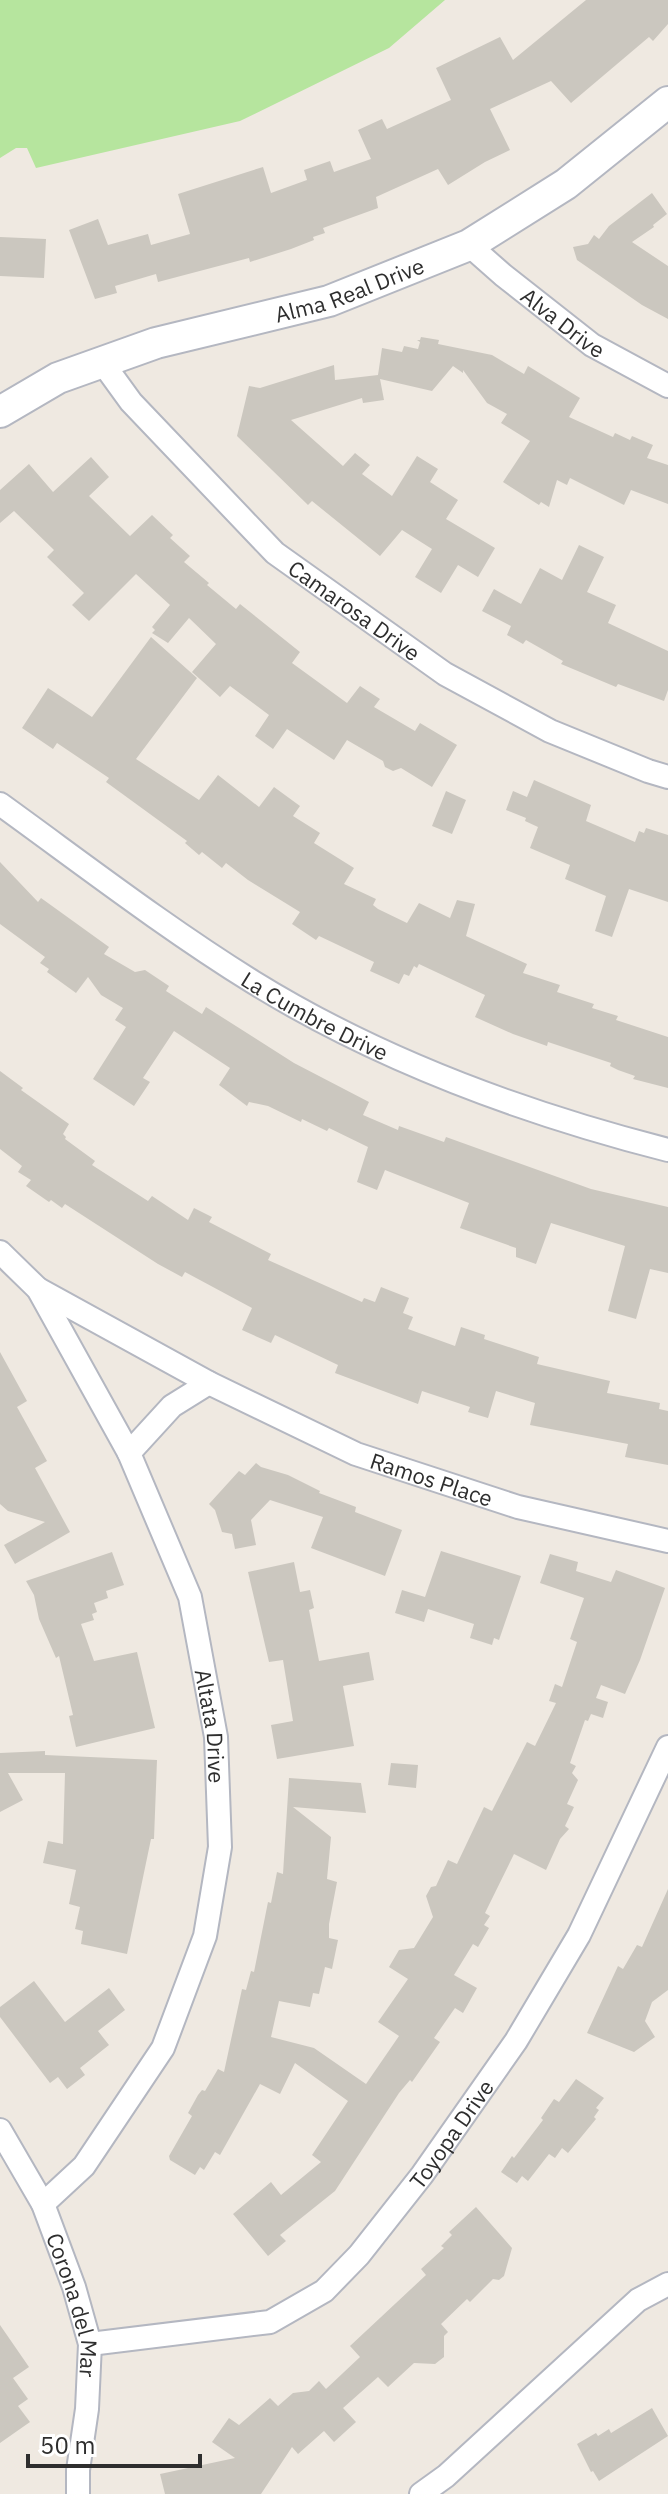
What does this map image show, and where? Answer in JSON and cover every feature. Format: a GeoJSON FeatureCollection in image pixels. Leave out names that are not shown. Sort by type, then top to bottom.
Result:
{"type":"FeatureCollection","features":[{"type":"Feature","properties":{"kind":"street","name":"Alma Real Drive"},"geometry":{"type":"LineString","coordinates":[[0,412],[58,378],[102,362],[156,343],[329,301],[469,245],[566,184],[668,102]]}},
{"type":"Feature","properties":{"kind":"street","name":"Alva Drive"},"geometry":{"type":"LineString","coordinates":[[469,245],[592,345],[668,386]]}},
{"type":"Feature","properties":{"kind":"street","name":"Camarosa Drive"},"geometry":{"type":"LineString","coordinates":[[102,362],[131,402],[275,553],[445,674],[550,731],[668,777]]}},
{"type":"Feature","properties":{"kind":"street","name":"La Cumbre Drive"},"geometry":{"type":"LineString","coordinates":[[0,804],[253,982],[364,1043],[470,1090],[584,1129],[668,1150]]}},
{"type":"Feature","properties":{"kind":"street","name":"Altata Drive"},"geometry":{"type":"LineString","coordinates":[[0,1252],[38,1289],[129,1453],[190,1597],[216,1737],[220,1847],[205,1936],[163,2048],[84,2166],[43,2204]]}},
{"type":"Feature","properties":{"kind":"street","name":"Ramos Place"},"geometry":{"type":"LineString","coordinates":[[38,1289],[209,1383],[356,1454],[518,1507],[668,1541]]}},
{"type":"Feature","properties":{"kind":"street"},"geometry":{"type":"LineString","coordinates":[[129,1453],[172,1406],[209,1383]]}},
{"type":"Feature","properties":{"kind":"street","name":"Toyopa Drive"},"geometry":{"type":"LineString","coordinates":[[90,2344],[270,2322],[324,2291],[359,2255],[422,2175],[516,2041],[579,1935],[668,1747]]}},
{"type":"Feature","properties":{"kind":"street","name":"Corona del Mar"},"geometry":{"type":"LineString","coordinates":[[0,2130],[43,2204],[74,2287],[90,2344],[78,2494]]}},
{"type":"Feature","properties":{"kind":"street"},"geometry":{"type":"LineString","coordinates":[[421,2494],[446,2476],[638,2300],[668,2284]]}},
{"type":"Feature","properties":{"kind":"green space"},"geometry":{"type":"Polygon","coordinates":[[[0,0],[445,0],[389,48],[240,121],[36,168],[27,148],[16,148],[0,158],[0,0]]]}},
{"type":"Feature","properties":{"kind":"building"},"geometry":{"type":"Polygon","coordinates":[[[586,0],[668,0],[668,24],[653,41],[649,37],[571,103],[551,81],[490,109],[510,150],[448,185],[438,169],[376,197],[378,208],[323,228],[325,233],[291,249],[250,262],[249,258],[158,282],[156,274],[115,286],[117,293],[95,299],[69,230],[98,219],[108,245],[148,234],[151,245],[190,234],[178,194],[263,167],[271,193],[307,180],[304,170],[330,161],[334,172],[371,159],[358,130],[382,119],[387,129],[451,100],[436,68],[500,37],[513,60],[586,0]]]}},
{"type":"Feature","properties":{"kind":"building"},"geometry":{"type":"Polygon","coordinates":[[[652,193],[667,214],[632,242],[668,266],[668,319],[577,260],[573,247],[588,244],[594,235],[599,239],[609,226],[652,193]]]}},
{"type":"Feature","properties":{"kind":"building"},"geometry":{"type":"Polygon","coordinates":[[[0,237],[46,239],[44,278],[0,276],[0,237]]]}},
{"type":"Feature","properties":{"kind":"building"},"geometry":{"type":"Polygon","coordinates":[[[421,337],[439,340],[438,344],[492,355],[524,374],[528,366],[580,398],[569,417],[613,437],[615,433],[630,440],[632,436],[653,445],[647,458],[668,465],[668,504],[631,490],[624,505],[570,478],[567,485],[557,480],[549,507],[541,502],[539,505],[503,482],[530,441],[501,423],[507,414],[487,403],[463,370],[463,373],[453,366],[432,391],[380,379],[384,400],[363,403],[362,398],[291,420],[343,466],[355,453],[370,465],[362,474],[392,496],[417,456],[438,469],[430,482],[458,500],[446,519],[495,548],[478,577],[458,565],[441,593],[415,577],[432,549],[402,530],[380,556],[312,501],[308,505],[237,436],[249,386],[260,388],[334,365],[335,380],[378,375],[382,348],[402,352],[404,346],[418,349],[420,342],[417,340],[421,337]]]}},
{"type":"Feature","properties":{"kind":"building"},"geometry":{"type":"Polygon","coordinates":[[[91,457],[109,477],[89,496],[130,536],[152,515],[173,535],[170,538],[190,556],[184,562],[209,583],[207,585],[236,609],[240,604],[300,652],[292,663],[347,703],[360,686],[380,699],[374,707],[415,731],[420,723],[457,745],[432,787],[401,768],[393,771],[385,767],[383,761],[347,740],[334,760],[287,729],[273,749],[255,736],[269,715],[230,686],[220,697],[192,672],[216,644],[189,618],[168,643],[152,633],[155,630],[152,627],[170,605],[136,574],[89,621],[72,605],[84,593],[47,557],[54,550],[14,511],[0,523],[0,490],[29,464],[53,492],[91,457]]]}},
{"type":"Feature","properties":{"kind":"building"},"geometry":{"type":"Polygon","coordinates":[[[579,545],[604,557],[587,592],[616,605],[608,623],[668,651],[668,690],[664,701],[618,684],[616,687],[561,664],[563,661],[526,640],[523,644],[507,635],[511,626],[482,611],[494,589],[521,604],[540,568],[562,580],[579,545]]]}},
{"type":"Feature","properties":{"kind":"building"},"geometry":{"type":"Polygon","coordinates":[[[151,637],[197,678],[136,759],[199,800],[218,775],[259,807],[274,787],[300,806],[293,816],[320,833],[314,843],[354,868],[344,884],[376,899],[373,905],[378,909],[407,923],[419,903],[450,918],[457,900],[475,904],[466,936],[527,964],[523,973],[560,985],[557,992],[594,1004],[592,1008],[618,1016],[616,1020],[668,1037],[668,1088],[633,1079],[635,1076],[610,1066],[611,1063],[548,1042],[547,1046],[475,1017],[485,995],[419,964],[417,968],[414,966],[409,976],[404,974],[399,984],[370,971],[374,962],[319,936],[316,940],[292,924],[300,912],[226,863],[222,868],[202,852],[199,855],[185,843],[187,841],[106,782],[109,778],[57,743],[53,749],[22,728],[48,688],[92,717],[151,637]]]}},
{"type":"Feature","properties":{"kind":"building"},"geometry":{"type":"Polygon","coordinates":[[[534,780],[591,805],[586,821],[635,842],[639,831],[644,833],[646,828],[668,835],[668,902],[629,889],[612,937],[595,931],[606,896],[565,879],[570,865],[530,848],[538,827],[506,810],[513,791],[527,797],[534,780]]]}},
{"type":"Feature","properties":{"kind":"building"},"geometry":{"type":"Polygon","coordinates":[[[446,791],[466,800],[452,834],[432,826],[446,791]]]}},
{"type":"Feature","properties":{"kind":"building"},"geometry":{"type":"Polygon","coordinates":[[[0,862],[38,902],[41,898],[109,947],[104,954],[135,972],[145,970],[169,986],[166,991],[202,1014],[206,1007],[294,1063],[369,1102],[363,1115],[398,1130],[399,1126],[444,1142],[446,1137],[591,1189],[668,1207],[668,1273],[650,1269],[636,1319],[608,1311],[625,1246],[551,1223],[536,1264],[516,1257],[516,1248],[460,1228],[469,1203],[385,1170],[377,1190],[357,1182],[368,1147],[329,1128],[327,1131],[302,1119],[301,1122],[268,1106],[249,1102],[247,1106],[219,1085],[230,1068],[174,1031],[143,1078],[150,1082],[134,1106],[93,1079],[126,1027],[115,1020],[123,1008],[101,995],[88,977],[76,993],[47,972],[49,969],[40,963],[45,957],[0,924],[0,862]]]}},
{"type":"Feature","properties":{"kind":"building"},"geometry":{"type":"Polygon","coordinates":[[[0,1071],[69,1124],[63,1134],[65,1139],[95,1161],[92,1165],[148,1201],[152,1196],[188,1220],[194,1208],[212,1217],[209,1222],[271,1254],[268,1260],[362,1302],[364,1298],[375,1302],[381,1287],[409,1298],[403,1313],[413,1317],[408,1329],[455,1346],[461,1327],[485,1335],[484,1339],[539,1357],[537,1364],[610,1381],[607,1393],[660,1403],[659,1409],[668,1411],[668,1465],[625,1457],[628,1444],[530,1425],[535,1403],[496,1391],[488,1418],[468,1412],[470,1407],[422,1391],[418,1404],[335,1373],[338,1365],[275,1335],[271,1343],[242,1330],[252,1308],[185,1272],[182,1277],[65,1204],[62,1208],[51,1200],[49,1202],[26,1186],[31,1180],[18,1172],[22,1166],[0,1149],[0,1071]]]}},
{"type":"Feature","properties":{"kind":"building"},"geometry":{"type":"Polygon","coordinates":[[[0,1352],[27,1401],[17,1407],[47,1461],[35,1468],[70,1532],[15,1564],[4,1545],[45,1522],[8,1511],[0,1504],[0,1352]]]}},
{"type":"Feature","properties":{"kind":"building"},"geometry":{"type":"Polygon","coordinates":[[[256,1463],[356,1507],[355,1512],[402,1530],[385,1576],[311,1548],[323,1517],[270,1500],[251,1520],[256,1545],[235,1549],[232,1534],[222,1532],[215,1510],[209,1504],[239,1471],[245,1475],[256,1463]]]}},
{"type":"Feature","properties":{"kind":"building"},"geometry":{"type":"Polygon","coordinates":[[[441,1551],[521,1576],[499,1640],[494,1638],[492,1645],[470,1638],[474,1624],[428,1609],[424,1622],[395,1613],[402,1590],[425,1597],[441,1551]]]}},
{"type":"Feature","properties":{"kind":"building"},"geometry":{"type":"Polygon","coordinates":[[[112,1552],[124,1585],[106,1591],[108,1598],[94,1603],[97,1612],[92,1614],[94,1620],[81,1624],[94,1661],[137,1652],[155,1728],[76,1747],[69,1716],[73,1715],[59,1656],[56,1658],[26,1581],[112,1552]]]}},
{"type":"Feature","properties":{"kind":"building"},"geometry":{"type":"Polygon","coordinates":[[[550,1554],[578,1562],[576,1571],[611,1582],[616,1570],[665,1588],[640,1660],[625,1694],[601,1685],[596,1698],[608,1702],[603,1718],[591,1714],[588,1721],[585,1720],[570,1763],[576,1766],[572,1773],[578,1780],[567,1804],[574,1807],[565,1826],[569,1829],[560,1839],[546,1870],[514,1854],[485,1913],[490,1916],[484,1925],[489,1928],[478,1947],[473,1944],[454,1975],[477,1988],[463,2013],[455,2008],[434,2038],[440,2042],[412,2082],[410,2080],[399,2093],[335,2191],[280,2235],[286,2241],[268,2256],[233,2214],[271,2182],[281,2195],[321,2162],[312,2155],[348,2101],[295,2063],[280,2094],[260,2084],[220,2155],[215,2152],[204,2170],[200,2167],[195,2175],[170,2160],[169,2156],[192,2116],[188,2113],[198,2095],[205,2091],[218,2069],[224,2072],[242,1989],[246,1990],[251,1971],[254,1972],[277,1872],[283,1874],[289,1778],[361,1783],[366,1813],[293,1807],[331,1837],[327,1879],[337,1882],[329,1938],[338,1940],[332,1969],[325,1967],[319,1994],[313,1993],[310,2007],[279,2001],[271,2037],[314,2048],[366,2084],[399,2036],[378,2022],[408,1979],[389,1967],[399,1950],[414,1948],[433,1917],[426,1896],[431,1887],[436,1886],[448,1860],[457,1864],[484,1807],[492,1811],[527,1742],[535,1746],[556,1703],[549,1701],[555,1684],[562,1687],[577,1642],[570,1639],[584,1598],[540,1583],[550,1554]]]}},
{"type":"Feature","properties":{"kind":"building"},"geometry":{"type":"Polygon","coordinates":[[[294,1562],[300,1592],[310,1590],[314,1608],[309,1610],[319,1661],[369,1652],[374,1680],[343,1686],[354,1746],[277,1759],[271,1725],[293,1721],[283,1660],[269,1662],[248,1572],[294,1562]]]}},
{"type":"Feature","properties":{"kind":"building"},"geometry":{"type":"Polygon","coordinates":[[[45,1751],[45,1755],[157,1760],[154,1839],[151,1839],[127,1954],[81,1944],[83,1931],[75,1929],[80,1907],[69,1904],[76,1870],[43,1863],[48,1841],[63,1844],[65,1773],[8,1773],[23,1800],[0,1812],[0,1753],[45,1751]]]}},
{"type":"Feature","properties":{"kind":"building"},"geometry":{"type":"Polygon","coordinates":[[[391,1763],[418,1765],[416,1788],[388,1785],[391,1763]]]}},
{"type":"Feature","properties":{"kind":"building"},"geometry":{"type":"Polygon","coordinates":[[[668,1889],[668,1990],[652,2002],[645,2021],[655,2037],[634,2052],[587,2033],[618,1966],[623,1969],[637,1945],[642,1947],[668,1889]]]}},
{"type":"Feature","properties":{"kind":"building"},"geometry":{"type":"Polygon","coordinates":[[[34,1981],[65,2022],[109,1988],[125,2010],[98,2031],[109,2045],[80,2068],[85,2075],[67,2089],[58,2077],[50,2083],[0,2017],[0,2007],[34,1981]]]}},
{"type":"Feature","properties":{"kind":"building"},"geometry":{"type":"Polygon","coordinates":[[[576,2079],[604,2098],[596,2108],[599,2110],[594,2117],[596,2119],[568,2153],[562,2148],[555,2158],[549,2154],[528,2181],[522,2176],[517,2183],[501,2172],[543,2120],[541,2118],[554,2099],[559,2102],[576,2079]]]}},
{"type":"Feature","properties":{"kind":"building"},"geometry":{"type":"Polygon","coordinates":[[[476,2207],[512,2248],[504,2276],[499,2280],[493,2279],[441,2324],[448,2332],[444,2336],[444,2357],[435,2364],[414,2363],[388,2387],[378,2377],[343,2408],[356,2422],[334,2442],[324,2431],[298,2454],[292,2447],[261,2494],[165,2494],[160,2474],[235,2458],[212,2442],[229,2418],[239,2425],[270,2398],[278,2406],[293,2393],[309,2391],[319,2381],[326,2389],[360,2357],[350,2346],[426,2275],[421,2269],[444,2248],[441,2246],[452,2235],[449,2232],[476,2207]]]}},
{"type":"Feature","properties":{"kind":"building"},"geometry":{"type":"Polygon","coordinates":[[[0,2325],[29,2367],[13,2378],[28,2399],[18,2406],[30,2422],[0,2443],[0,2325]]]}},
{"type":"Feature","properties":{"kind":"building"},"geometry":{"type":"Polygon","coordinates":[[[652,2408],[668,2436],[599,2481],[577,2444],[596,2433],[598,2436],[609,2429],[611,2433],[652,2408]]]}}]}
